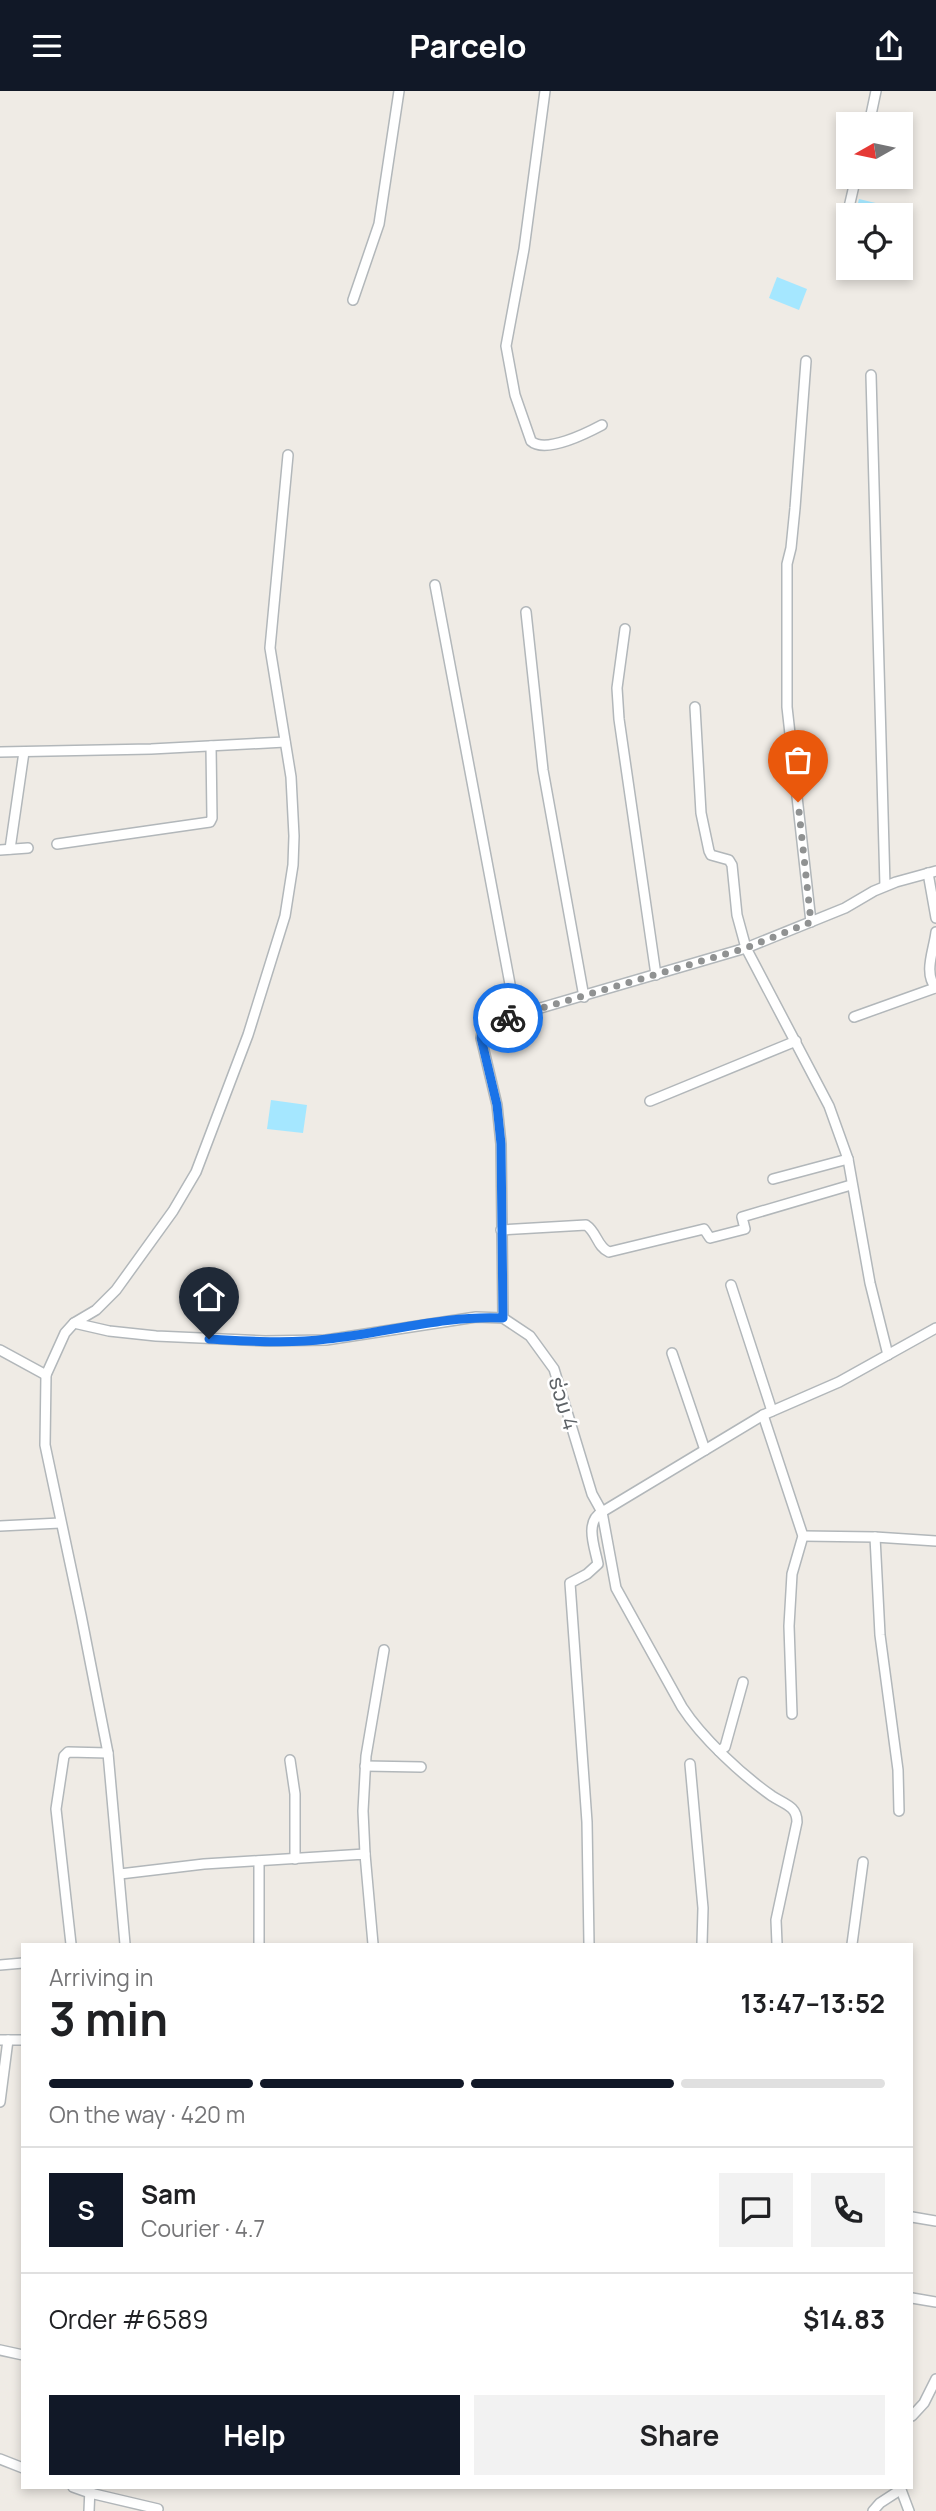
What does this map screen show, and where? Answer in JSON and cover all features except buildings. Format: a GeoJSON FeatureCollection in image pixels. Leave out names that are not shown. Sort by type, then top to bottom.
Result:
{"type":"FeatureCollection","features":[{"type":"Feature","properties":{"kind":"street"},"geometry":{"type":"LineString","coordinates":[[353,300],[379,224],[399,91]]}},
{"type":"Feature","properties":{"kind":"street"},"geometry":{"type":"LineString","coordinates":[[545,91],[524,249],[506,346],[515,395],[531,441],[535,445],[542,446],[583,435],[602,425]]}},
{"type":"Feature","properties":{"kind":"street"},"geometry":{"type":"LineString","coordinates":[[872,112],[876,91]]}},
{"type":"Feature","properties":{"kind":"street"},"geometry":{"type":"LineString","coordinates":[[806,361],[794,521],[787,564],[787,707],[811,922]]}},
{"type":"Feature","properties":{"kind":"street"},"geometry":{"type":"LineString","coordinates":[[871,375],[885,886]]}},
{"type":"Feature","properties":{"kind":"street"},"geometry":{"type":"LineString","coordinates":[[125,1943],[108,1753],[45,1445],[46,1375],[58,1345],[74,1323],[96,1310],[116,1290],[152,1242],[196,1172],[248,1035],[285,916],[295,836],[291,778],[270,648],[288,455]]}},
{"type":"Feature","properties":{"kind":"street"},"geometry":{"type":"LineString","coordinates":[[435,585],[516,1016]]}},
{"type":"Feature","properties":{"kind":"street"},"geometry":{"type":"LineString","coordinates":[[526,612],[543,769],[584,997]]}},
{"type":"Feature","properties":{"kind":"street"},"geometry":{"type":"LineString","coordinates":[[625,629],[617,688],[619,719],[656,975]]}},
{"type":"Feature","properties":{"kind":"street"},"geometry":{"type":"LineString","coordinates":[[695,706],[701,813],[711,855],[729,860],[732,865],[737,915],[746,948],[829,1106],[848,1160],[850,1185],[870,1283],[888,1355]]}},
{"type":"Feature","properties":{"kind":"street"},"geometry":{"type":"LineString","coordinates":[[0,752],[285,742]]}},
{"type":"Feature","properties":{"kind":"street"},"geometry":{"type":"LineString","coordinates":[[57,844],[210,822],[211,746]]}},
{"type":"Feature","properties":{"kind":"street"},"geometry":{"type":"LineString","coordinates":[[24,752],[5,850],[28,848]]}},
{"type":"Feature","properties":{"kind":"street"},"geometry":{"type":"LineString","coordinates":[[74,1323],[110,1331],[265,1341],[326,1340],[476,1317],[503,1318],[501,1144],[497,1105],[481,1038],[483,1027],[489,1023],[746,948],[845,908],[885,886],[932,872],[936,918]]}},
{"type":"Feature","properties":{"kind":"street"},"geometry":{"type":"LineString","coordinates":[[855,1017],[936,988],[931,982],[929,968],[936,932]]}},
{"type":"Feature","properties":{"kind":"street"},"geometry":{"type":"LineString","coordinates":[[650,1101],[796,1041]]}},
{"type":"Feature","properties":{"kind":"street"},"geometry":{"type":"LineString","coordinates":[[773,1179],[848,1160]]}},
{"type":"Feature","properties":{"kind":"street"},"geometry":{"type":"LineString","coordinates":[[502,1230],[586,1225],[592,1229],[603,1250],[609,1252],[705,1229],[710,1238],[745,1229],[742,1217],[850,1185]]}},
{"type":"Feature","properties":{"kind":"street"},"geometry":{"type":"LineString","coordinates":[[731,1285],[803,1536],[792,1574],[789,1626],[792,1714]]}},
{"type":"Feature","properties":{"kind":"street","name":"ຮ່ວມ 4"},"geometry":{"type":"LineString","coordinates":[[503,1318],[530,1336],[554,1369],[592,1494],[602,1513],[616,1588],[681,1707],[693,1725],[719,1751],[797,1814],[776,1920],[777,1943]]}},
{"type":"Feature","properties":{"kind":"street"},"geometry":{"type":"LineString","coordinates":[[598,1565],[591,1523],[595,1516],[767,1413],[839,1382],[936,1328]]}},
{"type":"Feature","properties":{"kind":"street"},"geometry":{"type":"LineString","coordinates":[[0,1350],[46,1375]]}},
{"type":"Feature","properties":{"kind":"street"},"geometry":{"type":"LineString","coordinates":[[672,1353],[705,1450]]}},
{"type":"Feature","properties":{"kind":"street"},"geometry":{"type":"LineString","coordinates":[[0,1526],[61,1523]]}},
{"type":"Feature","properties":{"kind":"street"},"geometry":{"type":"LineString","coordinates":[[803,1536],[936,1541]]}},
{"type":"Feature","properties":{"kind":"street"},"geometry":{"type":"LineString","coordinates":[[874,1537],[880,1636],[898,1769],[899,1811]]}},
{"type":"Feature","properties":{"kind":"street"},"geometry":{"type":"LineString","coordinates":[[589,1943],[587,1822],[570,1583],[610,1558]]}},
{"type":"Feature","properties":{"kind":"street"},"geometry":{"type":"LineString","coordinates":[[373,1943],[363,1811],[365,1766],[384,1650]]}},
{"type":"Feature","properties":{"kind":"street"},"geometry":{"type":"LineString","coordinates":[[719,1751],[725,1747],[743,1682]]}},
{"type":"Feature","properties":{"kind":"street"},"geometry":{"type":"LineString","coordinates":[[71,1943],[56,1809],[64,1756],[68,1752],[108,1753]]}},
{"type":"Feature","properties":{"kind":"street"},"geometry":{"type":"LineString","coordinates":[[290,1759],[295,1794],[295,1859]]}},
{"type":"Feature","properties":{"kind":"street"},"geometry":{"type":"LineString","coordinates":[[690,1764],[704,1908],[702,1943]]}},
{"type":"Feature","properties":{"kind":"street"},"geometry":{"type":"LineString","coordinates":[[365,1766],[421,1767]]}},
{"type":"Feature","properties":{"kind":"street"},"geometry":{"type":"LineString","coordinates":[[120,1874],[365,1854]]}},
{"type":"Feature","properties":{"kind":"street"},"geometry":{"type":"LineString","coordinates":[[259,1861],[259,1943]]}},
{"type":"Feature","properties":{"kind":"street"},"geometry":{"type":"LineString","coordinates":[[852,1943],[863,1862]]}},
{"type":"Feature","properties":{"kind":"street"},"geometry":{"type":"LineString","coordinates":[[0,1965],[21,1963]]}},
{"type":"Feature","properties":{"kind":"street"},"geometry":{"type":"LineString","coordinates":[[0,2102],[4,2040]]}},
{"type":"Feature","properties":{"kind":"street"},"geometry":{"type":"LineString","coordinates":[[913,2217],[936,2221]]}},
{"type":"Feature","properties":{"kind":"street"},"geometry":{"type":"LineString","coordinates":[[913,2298],[936,2302]]}},
{"type":"Feature","properties":{"kind":"street"},"geometry":{"type":"LineString","coordinates":[[0,2350],[21,2355]]}},
{"type":"Feature","properties":{"kind":"street"},"geometry":{"type":"LineString","coordinates":[[913,2415],[924,2403],[936,2379]]}},
{"type":"Feature","properties":{"kind":"street"},"geometry":{"type":"LineString","coordinates":[[0,2459],[21,2467]]}},
{"type":"Feature","properties":{"kind":"street"},"geometry":{"type":"LineString","coordinates":[[873,2511],[900,2489],[909,2511]]}},
{"type":"Feature","properties":{"kind":"street"},"geometry":{"type":"LineString","coordinates":[[89,2511],[90,2490],[158,2509]]}},
{"type":"Feature","properties":{"kind":"water"},"geometry":{"type":"Polygon","coordinates":[[[859,199],[876,203],[858,203],[859,199]]]}},
{"type":"Feature","properties":{"kind":"water"},"geometry":{"type":"Polygon","coordinates":[[[777,277],[807,289],[799,310],[769,298],[777,277]]]}},
{"type":"Feature","properties":{"kind":"water"},"geometry":{"type":"Polygon","coordinates":[[[271,1100],[307,1105],[303,1133],[267,1129],[271,1100]]]}},
{"type":"Feature","properties":{"kind":"way so far"},"geometry":{"type":"LineString","coordinates":[[508,1018],[746,948],[811,922],[798,802]]}},
{"type":"Feature","properties":{"kind":"route"},"geometry":{"type":"LineString","coordinates":[[209,1339],[326,1340],[476,1317],[503,1318],[501,1144],[497,1105],[481,1038],[483,1027],[508,1018]]}}]}
